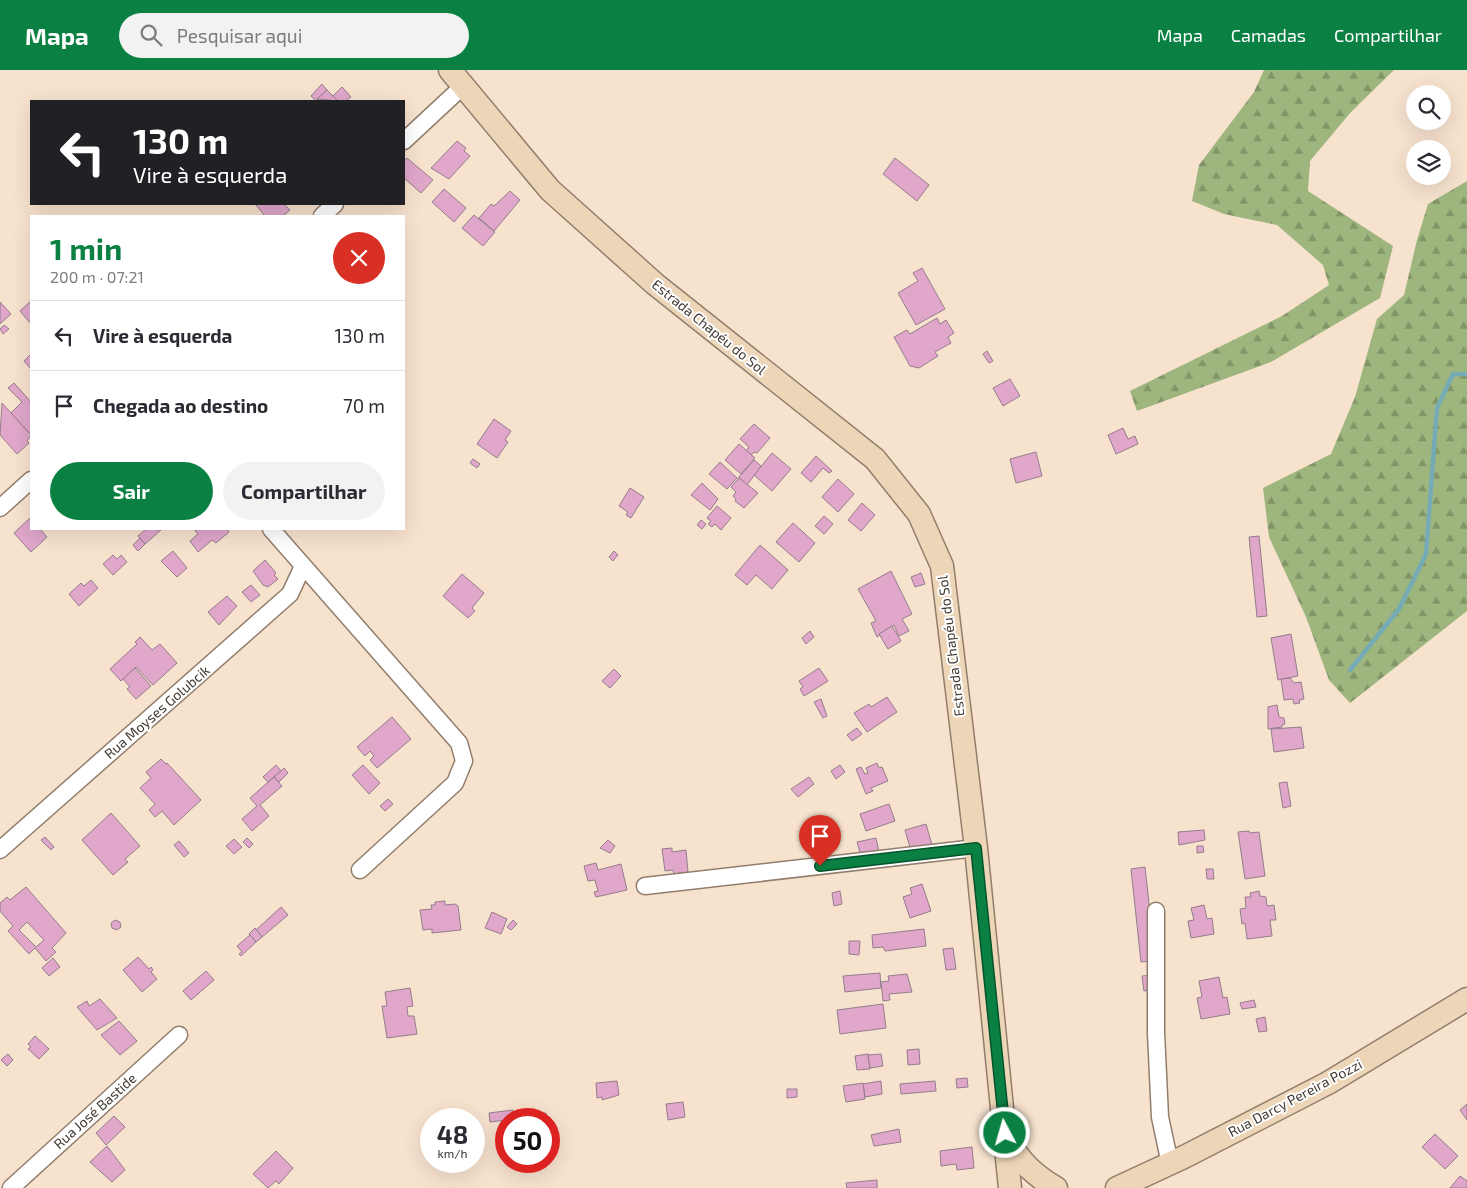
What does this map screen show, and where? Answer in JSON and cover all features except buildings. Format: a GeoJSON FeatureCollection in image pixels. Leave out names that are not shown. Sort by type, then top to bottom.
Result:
{"type":"FeatureCollection","features":[{"type":"Feature","properties":{"kind":"main road","name":"Estrada Chapéu do Sol"},"geometry":{"type":"LineString","coordinates":[[456,78],[550,190],[655,284],[875,459],[919,514],[942,566],[976,848],[1010,1188]]}},
{"type":"Feature","properties":{"kind":"main road","name":"Rua Darcy Pereira Pozzi"},"geometry":{"type":"LineString","coordinates":[[1117,1188],[1170,1164],[1328,1083],[1467,998]]}},
{"type":"Feature","properties":{"kind":"main road"},"geometry":{"type":"LineString","coordinates":[[1005,1133],[1017,1156],[1036,1176],[1056,1188]]}},
{"type":"Feature","properties":{"kind":"street"},"geometry":{"type":"LineString","coordinates":[[405,140],[456,78]]}},
{"type":"Feature","properties":{"kind":"street"},"geometry":{"type":"LineString","coordinates":[[323,215],[334,205]]}},
{"type":"Feature","properties":{"kind":"street"},"geometry":{"type":"LineString","coordinates":[[0,508],[30,481]]}},
{"type":"Feature","properties":{"kind":"street"},"geometry":{"type":"LineString","coordinates":[[272,530],[459,743],[464,761],[455,782],[360,870]]}},
{"type":"Feature","properties":{"kind":"street","name":"Rua Moyses Golubcik"},"geometry":{"type":"LineString","coordinates":[[0,850],[290,594],[303,566]]}},
{"type":"Feature","properties":{"kind":"street"},"geometry":{"type":"LineString","coordinates":[[645,886],[976,848]]}},
{"type":"Feature","properties":{"kind":"street"},"geometry":{"type":"LineString","coordinates":[[1156,911],[1156,1052],[1160,1117],[1170,1164]]}},
{"type":"Feature","properties":{"kind":"street","name":"Rua José Bastide"},"geometry":{"type":"LineString","coordinates":[[11,1188],[179,1035]]}},
{"type":"Feature","properties":{"kind":"green space"},"geometry":{"type":"Polygon","coordinates":[[[1264,70],[1394,70],[1351,112],[1310,161],[1308,191],[1393,246],[1380,298],[1271,362],[1137,411],[1130,391],[1282,316],[1329,285],[1323,265],[1277,225],[1224,214],[1192,201],[1199,165],[1254,92],[1264,70]]]}},
{"type":"Feature","properties":{"kind":"green space"},"geometry":{"type":"Polygon","coordinates":[[[1467,181],[1467,611],[1350,703],[1329,680],[1306,617],[1269,537],[1263,488],[1331,454],[1355,397],[1377,319],[1404,295],[1428,204],[1467,181]]]}},
{"type":"Feature","properties":{"kind":"waterway"},"geometry":{"type":"LineString","coordinates":[[1350,670],[1399,609],[1426,554],[1437,408],[1453,374],[1467,374]]}},
{"type":"Feature","properties":{"kind":"route"},"geometry":{"type":"LineString","coordinates":[[820,866],[976,848],[1005,1133]]}}]}
